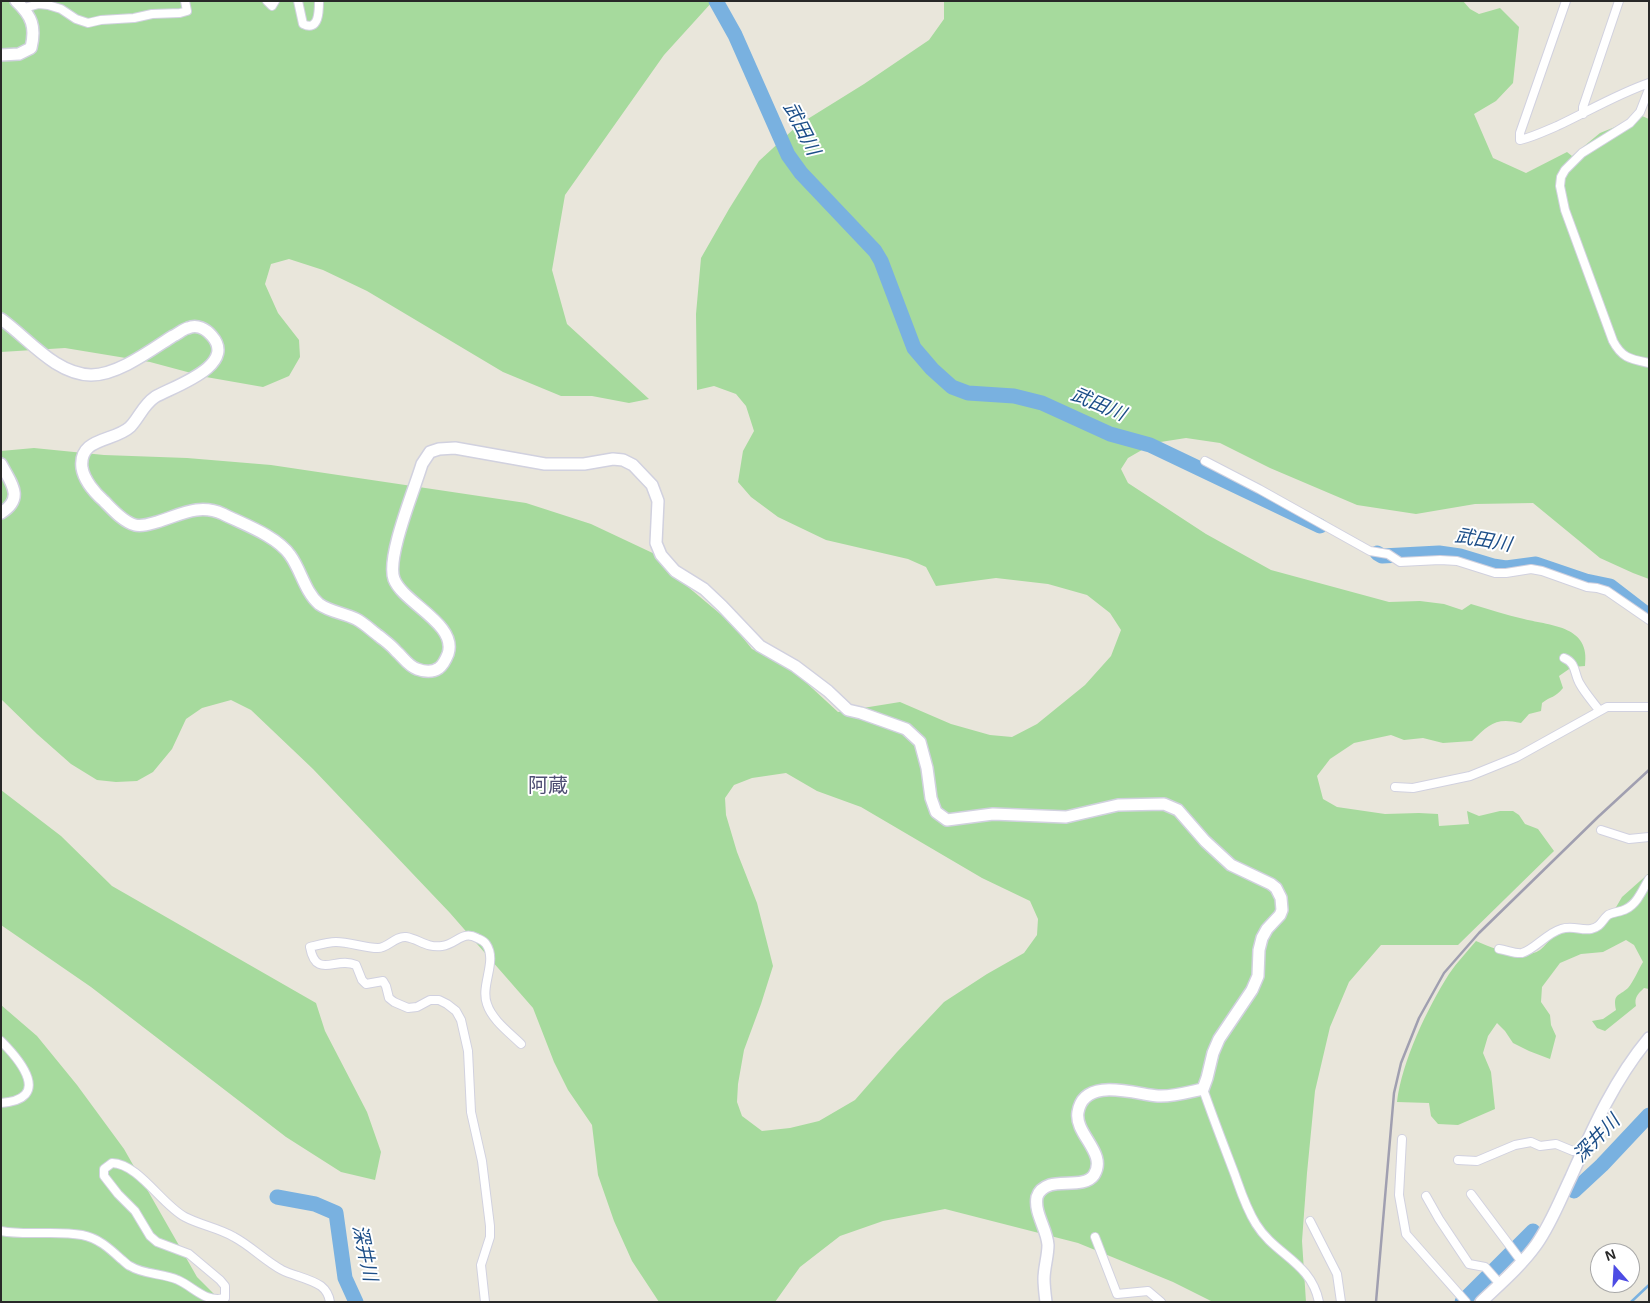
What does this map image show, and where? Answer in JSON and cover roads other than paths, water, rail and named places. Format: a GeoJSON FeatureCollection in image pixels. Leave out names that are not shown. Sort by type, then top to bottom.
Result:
{"type":"FeatureCollection","features":[{"type":"Feature","properties":{"kind":"street"},"geometry":{"type":"LineString","coordinates":[[1,55],[19,54],[31,48],[34,33],[31,22],[20,5],[48,5],[88,23],[187,11],[185,1]]}},
{"type":"Feature","properties":{"kind":"street"},"geometry":{"type":"LineString","coordinates":[[266,1],[272,6],[275,1]]}},
{"type":"Feature","properties":{"kind":"street"},"geometry":{"type":"LineString","coordinates":[[298,1],[303,24],[307,26],[315,22],[318,15],[319,1]]}},
{"type":"Feature","properties":{"kind":"street"},"geometry":{"type":"LineString","coordinates":[[1566,1],[1520,133],[1520,140],[1583,114],[1633,88],[1649,83]]}},
{"type":"Feature","properties":{"kind":"street"},"geometry":{"type":"LineString","coordinates":[[1583,114],[1583,108],[1619,1]]}},
{"type":"Feature","properties":{"kind":"street"},"geometry":{"type":"LineString","coordinates":[[1649,89],[1640,112],[1630,123],[1582,153],[1565,170],[1561,177],[1560,186],[1564,210],[1613,341],[1619,352],[1634,360],[1649,363]]}},
{"type":"Feature","properties":{"kind":"street"},"geometry":{"type":"LineString","coordinates":[[1,319],[62,368],[80,374],[94,375],[114,370],[189,327],[201,327],[212,335],[217,344],[218,356],[210,367],[196,377],[155,398],[143,408],[130,428],[92,444],[84,455],[82,468],[87,481],[100,498],[122,518],[135,526],[147,526],[184,512],[200,509],[218,512],[270,538],[289,553],[311,594],[319,604],[358,619],[418,670],[430,672],[439,668],[446,659],[450,648],[446,636],[439,626],[404,593],[394,579],[392,565],[402,520],[422,464],[430,452],[439,449],[455,448],[545,464],[575,464],[613,459],[623,460],[633,465],[652,485],[658,501],[656,543],[661,555],[675,571],[704,589],[760,646],[795,666],[828,691],[848,710],[906,729],[920,742],[927,768],[931,798],[936,812],[947,820],[993,814],[1066,817],[1118,805],[1153,803],[1164,804],[1178,810],[1223,858],[1239,869],[1271,884],[1278,892],[1283,904],[1280,916],[1267,929],[1262,938],[1259,950],[1258,976],[1252,990],[1219,1040],[1213,1053],[1208,1078],[1203,1089],[1242,1199],[1256,1224],[1271,1242],[1308,1275],[1317,1290],[1319,1302]]}},
{"type":"Feature","properties":{"kind":"street"},"geometry":{"type":"LineString","coordinates":[[1205,461],[1268,493],[1370,551],[1388,554],[1400,562],[1457,561],[1495,573],[1506,574],[1531,569],[1542,571],[1587,587],[1607,591],[1649,620]]}},
{"type":"Feature","properties":{"kind":"street"},"geometry":{"type":"LineString","coordinates":[[1,464],[13,486],[15,497],[11,506],[1,513]]}},
{"type":"Feature","properties":{"kind":"street"},"geometry":{"type":"LineString","coordinates":[[1564,658],[1569,660],[1576,673],[1578,683],[1599,710]]}},
{"type":"Feature","properties":{"kind":"street"},"geometry":{"type":"LineString","coordinates":[[1395,787],[1412,788],[1470,776],[1517,757],[1607,707],[1649,707]]}},
{"type":"Feature","properties":{"kind":"street"},"geometry":{"type":"LineString","coordinates":[[1601,830],[1629,839],[1649,837]]}},
{"type":"Feature","properties":{"kind":"street"},"geometry":{"type":"LineString","coordinates":[[1500,949],[1522,953],[1560,929],[1575,927],[1588,930],[1596,928],[1602,924],[1609,914],[1626,909],[1634,904],[1649,879]]}},
{"type":"Feature","properties":{"kind":"street"},"geometry":{"type":"LineString","coordinates":[[485,1302],[482,1265],[490,1237],[490,1226],[482,1161],[471,1112],[468,1051],[461,1020],[456,1012],[439,1000],[430,1000],[417,1007],[408,1008],[394,1002],[389,998],[383,981],[366,984],[362,980],[356,965],[350,962],[323,966],[316,962],[311,955],[310,947],[335,942],[379,948],[387,946],[398,938],[405,937],[428,946],[444,946],[470,934],[485,942],[488,948],[490,957],[486,1002],[491,1012],[522,1044]]}},
{"type":"Feature","properties":{"kind":"street"},"geometry":{"type":"LineString","coordinates":[[1481,1302],[1522,1262],[1551,1222],[1604,1106],[1619,1078],[1649,1038]]}},
{"type":"Feature","properties":{"kind":"street"},"geometry":{"type":"LineString","coordinates":[[1,1041],[24,1068],[30,1081],[27,1092],[21,1099],[1,1103]]}},
{"type":"Feature","properties":{"kind":"street"},"geometry":{"type":"LineString","coordinates":[[1046,1302],[1044,1279],[1048,1244],[1038,1208],[1037,1197],[1040,1190],[1051,1184],[1080,1182],[1092,1178],[1097,1170],[1098,1162],[1080,1126],[1078,1113],[1082,1102],[1093,1093],[1106,1088],[1160,1096],[1203,1089]]}},
{"type":"Feature","properties":{"kind":"street"},"geometry":{"type":"LineString","coordinates":[[1402,1139],[1399,1195],[1406,1234],[1466,1302]]}},
{"type":"Feature","properties":{"kind":"street"},"geometry":{"type":"LineString","coordinates":[[1458,1160],[1476,1161],[1515,1145],[1531,1142],[1540,1146],[1556,1144],[1582,1152]]}},
{"type":"Feature","properties":{"kind":"street"},"geometry":{"type":"LineString","coordinates":[[1,1231],[22,1233],[60,1232],[84,1235],[104,1243],[130,1266],[158,1276],[178,1280],[212,1301],[225,1298],[225,1286],[202,1264],[189,1254],[157,1242],[150,1236],[135,1211],[104,1176],[104,1169],[112,1162],[119,1163],[136,1173],[185,1217],[236,1237],[282,1270],[322,1286],[327,1292],[330,1302]]}},
{"type":"Feature","properties":{"kind":"street"},"geometry":{"type":"LineString","coordinates":[[1471,1194],[1522,1262]]}},
{"type":"Feature","properties":{"kind":"street"},"geometry":{"type":"LineString","coordinates":[[1426,1196],[1439,1220],[1469,1264],[1485,1267],[1500,1284]]}},
{"type":"Feature","properties":{"kind":"street"},"geometry":{"type":"LineString","coordinates":[[1310,1222],[1337,1274],[1341,1302]]}},
{"type":"Feature","properties":{"kind":"street"},"geometry":{"type":"LineString","coordinates":[[1095,1238],[1118,1294],[1148,1291],[1161,1302]]}},
{"type":"Feature","properties":{"kind":"waterway","name":"武田川"},"geometry":{"type":"LineString","coordinates":[[716,1],[735,35],[788,155],[801,173],[875,251],[881,261],[914,348],[932,369],[952,387],[968,393],[1014,396],[1042,403],[1110,434],[1150,445],[1320,526]]}},
{"type":"Feature","properties":{"kind":"waterway","name":"武田川"},"geometry":{"type":"LineString","coordinates":[[1377,553],[1382,556],[1439,553],[1460,556],[1506,568],[1536,564],[1586,581],[1610,586],[1649,616]]}},
{"type":"Feature","properties":{"kind":"waterway","name":"深井川"},"geometry":{"type":"LineString","coordinates":[[1574,1191],[1602,1165],[1649,1115]]}},
{"type":"Feature","properties":{"kind":"waterway","name":"深井川"},"geometry":{"type":"LineString","coordinates":[[277,1197],[315,1204],[336,1213],[345,1278],[356,1302]]}},
{"type":"Feature","properties":{"kind":"waterway","name":"深井川"},"geometry":{"type":"LineString","coordinates":[[1462,1302],[1533,1231]]}},
{"type":"Feature","properties":{"kind":"waterway"},"geometry":{"type":"LineString","coordinates":[[1631,1302],[1649,1285]]}},
{"type":"Feature","properties":{"kind":"railway"},"geometry":{"type":"LineString","coordinates":[[1376,1302],[1394,1093],[1401,1063],[1419,1018],[1444,973],[1479,933],[1649,770]]}},
{"type":"Feature","properties":{"kind":"district","name":"阿蔵"},"geometry":{"type":"Point","coordinates":[548,786]}}]}
